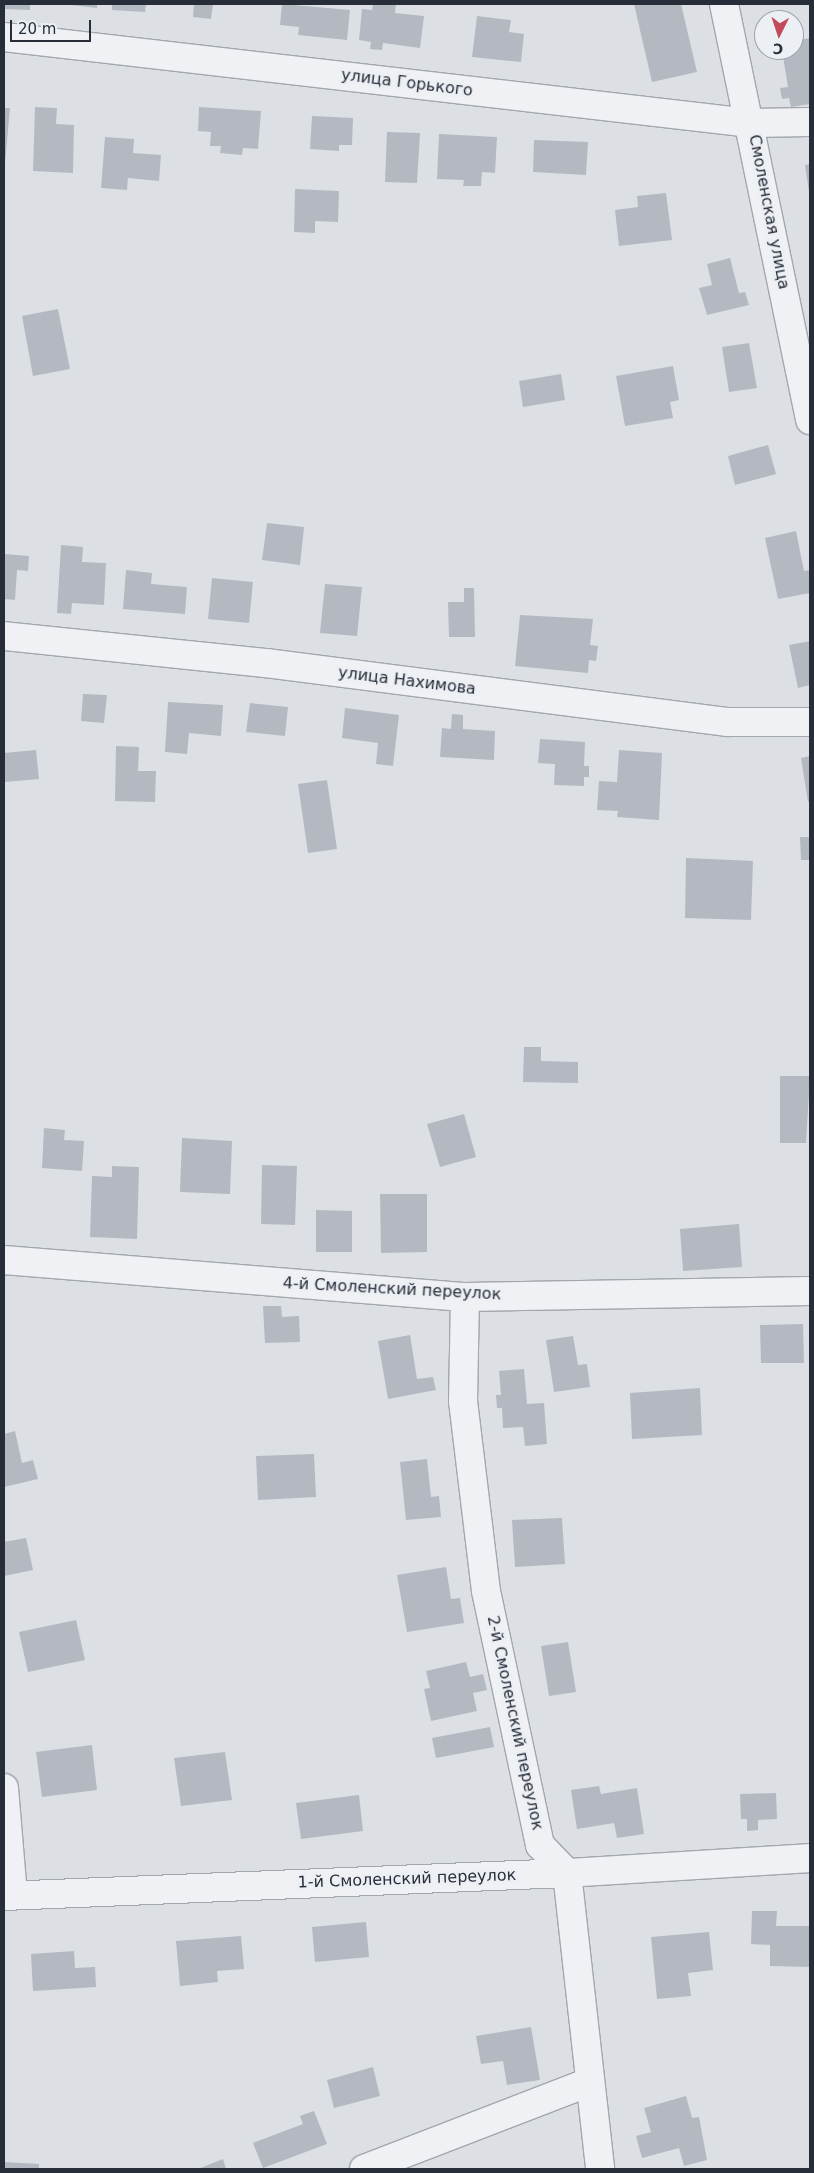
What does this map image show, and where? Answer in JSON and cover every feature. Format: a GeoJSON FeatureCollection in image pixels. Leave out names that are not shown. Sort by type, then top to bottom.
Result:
{"type":"FeatureCollection","features":[{"type":"Feature","properties":{"kind":"street","name":"Смоленская улица"},"geometry":{"type":"LineString","coordinates":[[724,4],[751,123],[810,420]]}},
{"type":"Feature","properties":{"kind":"street","name":"улица Горького"},"geometry":{"type":"LineString","coordinates":[[4,37],[751,123],[810,122]]}},
{"type":"Feature","properties":{"kind":"street","name":"улица Нахимова"},"geometry":{"type":"LineString","coordinates":[[4,636],[266,663],[728,722],[810,722]]}},
{"type":"Feature","properties":{"kind":"street","name":"4-й Смоленский переулок"},"geometry":{"type":"LineString","coordinates":[[4,1260],[465,1297],[810,1291]]}},
{"type":"Feature","properties":{"kind":"street","name":"2-й Смоленский переулок"},"geometry":{"type":"LineString","coordinates":[[465,1297],[463,1401],[486,1591],[540,1845],[567,1873]]}},
{"type":"Feature","properties":{"kind":"street"},"geometry":{"type":"LineString","coordinates":[[4,1788],[8,1895]]}},
{"type":"Feature","properties":{"kind":"street","name":"1-й Смоленский переулок"},"geometry":{"type":"LineString","coordinates":[[8,1895],[567,1873],[810,1858]]}},
{"type":"Feature","properties":{"kind":"street"},"geometry":{"type":"LineString","coordinates":[[567,1873],[600,2169]]}},
{"type":"Feature","properties":{"kind":"street"},"geometry":{"type":"LineString","coordinates":[[364,2169],[590,2082]]}},
{"type":"Feature","properties":{"kind":"building"},"geometry":{"type":"Polygon","coordinates":[[[4,4],[30,4],[30,10],[4,9],[4,4]]]}},
{"type":"Feature","properties":{"kind":"building"},"geometry":{"type":"Polygon","coordinates":[[[63,4],[97,4],[97,8],[63,4]]]}},
{"type":"Feature","properties":{"kind":"building"},"geometry":{"type":"Polygon","coordinates":[[[112,4],[146,4],[145,12],[112,10],[112,4]]]}},
{"type":"Feature","properties":{"kind":"building"},"geometry":{"type":"Polygon","coordinates":[[[194,4],[213,4],[211,19],[193,17],[194,4]]]}},
{"type":"Feature","properties":{"kind":"building"},"geometry":{"type":"Polygon","coordinates":[[[282,4],[350,10],[347,40],[298,35],[299,27],[280,25],[282,4]]]}},
{"type":"Feature","properties":{"kind":"building"},"geometry":{"type":"Polygon","coordinates":[[[373,4],[396,4],[395,13],[424,16],[420,48],[383,43],[382,50],[370,49],[371,42],[359,40],[362,9],[372,10],[373,4]]]}},
{"type":"Feature","properties":{"kind":"building"},"geometry":{"type":"Polygon","coordinates":[[[634,4],[681,4],[697,72],[652,82],[634,4]]]}},
{"type":"Feature","properties":{"kind":"building"},"geometry":{"type":"Polygon","coordinates":[[[477,16],[511,20],[509,32],[524,34],[521,62],[472,57],[477,16]]]}},
{"type":"Feature","properties":{"kind":"building"},"geometry":{"type":"Polygon","coordinates":[[[810,38],[810,104],[791,107],[789,98],[782,99],[780,88],[788,87],[784,60],[804,60],[804,39],[810,38]]]}},
{"type":"Feature","properties":{"kind":"building"},"geometry":{"type":"Polygon","coordinates":[[[35,107],[57,108],[56,124],[74,125],[73,173],[33,171],[35,107]]]}},
{"type":"Feature","properties":{"kind":"building"},"geometry":{"type":"Polygon","coordinates":[[[199,107],[261,111],[258,149],[243,148],[242,155],[220,153],[221,146],[210,146],[211,132],[198,131],[199,107]]]}},
{"type":"Feature","properties":{"kind":"building"},"geometry":{"type":"Polygon","coordinates":[[[4,108],[10,108],[5,163],[4,163],[4,108]]]}},
{"type":"Feature","properties":{"kind":"building"},"geometry":{"type":"Polygon","coordinates":[[[312,116],[353,118],[352,145],[339,145],[339,151],[310,149],[312,116]]]}},
{"type":"Feature","properties":{"kind":"building"},"geometry":{"type":"Polygon","coordinates":[[[387,132],[420,133],[417,183],[385,182],[387,132]]]}},
{"type":"Feature","properties":{"kind":"building"},"geometry":{"type":"Polygon","coordinates":[[[439,134],[497,137],[495,173],[482,172],[481,186],[463,186],[464,180],[437,179],[439,134]]]}},
{"type":"Feature","properties":{"kind":"building"},"geometry":{"type":"Polygon","coordinates":[[[105,137],[134,139],[133,153],[161,155],[159,181],[128,178],[127,190],[101,188],[105,137]]]}},
{"type":"Feature","properties":{"kind":"building"},"geometry":{"type":"Polygon","coordinates":[[[534,140],[588,142],[586,175],[533,172],[534,140]]]}},
{"type":"Feature","properties":{"kind":"building"},"geometry":{"type":"Polygon","coordinates":[[[810,164],[810,191],[809,192],[805,165],[810,164]]]}},
{"type":"Feature","properties":{"kind":"building"},"geometry":{"type":"Polygon","coordinates":[[[295,189],[339,191],[338,222],[315,221],[315,233],[294,232],[295,189]]]}},
{"type":"Feature","properties":{"kind":"building"},"geometry":{"type":"Polygon","coordinates":[[[666,193],[672,240],[619,246],[615,210],[638,207],[637,196],[666,193]]]}},
{"type":"Feature","properties":{"kind":"building"},"geometry":{"type":"Polygon","coordinates":[[[730,258],[739,293],[745,292],[749,305],[707,315],[699,288],[712,285],[707,264],[730,258]]]}},
{"type":"Feature","properties":{"kind":"building"},"geometry":{"type":"Polygon","coordinates":[[[58,309],[70,369],[33,376],[22,316],[58,309]]]}},
{"type":"Feature","properties":{"kind":"building"},"geometry":{"type":"Polygon","coordinates":[[[749,343],[757,388],[729,392],[722,347],[749,343]]]}},
{"type":"Feature","properties":{"kind":"building"},"geometry":{"type":"Polygon","coordinates":[[[673,366],[679,400],[670,402],[673,418],[625,426],[616,376],[673,366]]]}},
{"type":"Feature","properties":{"kind":"building"},"geometry":{"type":"Polygon","coordinates":[[[561,374],[565,400],[523,407],[519,381],[561,374]]]}},
{"type":"Feature","properties":{"kind":"building"},"geometry":{"type":"Polygon","coordinates":[[[768,445],[776,474],[735,485],[728,456],[768,445]]]}},
{"type":"Feature","properties":{"kind":"building"},"geometry":{"type":"Polygon","coordinates":[[[267,523],[304,527],[300,565],[262,560],[267,523]]]}},
{"type":"Feature","properties":{"kind":"building"},"geometry":{"type":"Polygon","coordinates":[[[796,531],[804,571],[810,570],[810,593],[778,599],[765,538],[796,531]]]}},
{"type":"Feature","properties":{"kind":"building"},"geometry":{"type":"Polygon","coordinates":[[[61,545],[83,547],[82,562],[106,563],[104,605],[72,603],[71,614],[57,613],[61,545]]]}},
{"type":"Feature","properties":{"kind":"building"},"geometry":{"type":"Polygon","coordinates":[[[4,554],[29,556],[28,571],[17,570],[15,600],[4,599],[4,554]]]}},
{"type":"Feature","properties":{"kind":"building"},"geometry":{"type":"Polygon","coordinates":[[[126,570],[152,573],[151,584],[187,587],[185,614],[123,609],[126,570]]]}},
{"type":"Feature","properties":{"kind":"building"},"geometry":{"type":"Polygon","coordinates":[[[212,578],[253,582],[249,623],[208,619],[212,578]]]}},
{"type":"Feature","properties":{"kind":"building"},"geometry":{"type":"Polygon","coordinates":[[[325,584],[362,587],[357,636],[320,633],[325,584]]]}},
{"type":"Feature","properties":{"kind":"building"},"geometry":{"type":"Polygon","coordinates":[[[464,588],[474,588],[475,637],[449,637],[448,602],[464,602],[464,588]]]}},
{"type":"Feature","properties":{"kind":"building"},"geometry":{"type":"Polygon","coordinates":[[[520,615],[593,619],[590,645],[598,646],[596,661],[589,660],[588,673],[515,666],[520,615]]]}},
{"type":"Feature","properties":{"kind":"building"},"geometry":{"type":"Polygon","coordinates":[[[810,641],[810,685],[798,688],[789,645],[810,641]]]}},
{"type":"Feature","properties":{"kind":"building"},"geometry":{"type":"Polygon","coordinates":[[[83,694],[107,695],[104,723],[81,721],[83,694]]]}},
{"type":"Feature","properties":{"kind":"building"},"geometry":{"type":"Polygon","coordinates":[[[168,702],[223,705],[221,736],[189,733],[187,754],[165,752],[168,702]]]}},
{"type":"Feature","properties":{"kind":"building"},"geometry":{"type":"Polygon","coordinates":[[[250,703],[288,707],[285,736],[246,732],[250,703]]]}},
{"type":"Feature","properties":{"kind":"building"},"geometry":{"type":"Polygon","coordinates":[[[345,708],[399,715],[393,766],[376,764],[378,743],[342,738],[345,708]]]}},
{"type":"Feature","properties":{"kind":"building"},"geometry":{"type":"Polygon","coordinates":[[[452,714],[463,715],[463,729],[495,731],[494,760],[440,757],[442,728],[451,729],[452,714]]]}},
{"type":"Feature","properties":{"kind":"building"},"geometry":{"type":"Polygon","coordinates":[[[540,739],[585,742],[584,766],[589,766],[589,777],[584,777],[584,786],[554,785],[555,764],[538,763],[540,739]]]}},
{"type":"Feature","properties":{"kind":"building"},"geometry":{"type":"Polygon","coordinates":[[[116,746],[139,747],[138,771],[156,771],[155,802],[115,801],[116,746]]]}},
{"type":"Feature","properties":{"kind":"building"},"geometry":{"type":"Polygon","coordinates":[[[36,750],[39,779],[4,782],[4,753],[36,750]]]}},
{"type":"Feature","properties":{"kind":"building"},"geometry":{"type":"Polygon","coordinates":[[[619,750],[662,753],[659,820],[617,817],[618,811],[597,810],[599,781],[617,782],[619,750]]]}},
{"type":"Feature","properties":{"kind":"building"},"geometry":{"type":"Polygon","coordinates":[[[810,756],[810,801],[808,802],[801,758],[810,756]]]}},
{"type":"Feature","properties":{"kind":"building"},"geometry":{"type":"Polygon","coordinates":[[[327,780],[337,849],[308,853],[298,784],[327,780]]]}},
{"type":"Feature","properties":{"kind":"building"},"geometry":{"type":"Polygon","coordinates":[[[800,837],[810,837],[810,860],[801,860],[800,837]]]}},
{"type":"Feature","properties":{"kind":"building"},"geometry":{"type":"Polygon","coordinates":[[[686,858],[753,861],[751,920],[685,918],[686,858]]]}},
{"type":"Feature","properties":{"kind":"building"},"geometry":{"type":"Polygon","coordinates":[[[524,1047],[541,1047],[541,1061],[578,1062],[578,1083],[523,1082],[524,1047]]]}},
{"type":"Feature","properties":{"kind":"building"},"geometry":{"type":"Polygon","coordinates":[[[780,1076],[810,1076],[806,1143],[780,1143],[780,1076]]]}},
{"type":"Feature","properties":{"kind":"building"},"geometry":{"type":"Polygon","coordinates":[[[464,1114],[476,1157],[440,1167],[427,1124],[464,1114]]]}},
{"type":"Feature","properties":{"kind":"building"},"geometry":{"type":"Polygon","coordinates":[[[44,1128],[65,1130],[64,1140],[84,1141],[82,1171],[42,1168],[44,1128]]]}},
{"type":"Feature","properties":{"kind":"building"},"geometry":{"type":"Polygon","coordinates":[[[182,1138],[232,1141],[230,1194],[180,1192],[182,1138]]]}},
{"type":"Feature","properties":{"kind":"building"},"geometry":{"type":"Polygon","coordinates":[[[262,1165],[297,1166],[295,1225],[261,1224],[262,1165]]]}},
{"type":"Feature","properties":{"kind":"building"},"geometry":{"type":"Polygon","coordinates":[[[112,1166],[139,1167],[137,1239],[90,1237],[92,1176],[112,1177],[112,1166]]]}},
{"type":"Feature","properties":{"kind":"building"},"geometry":{"type":"Polygon","coordinates":[[[380,1194],[427,1194],[427,1252],[381,1253],[380,1194]]]}},
{"type":"Feature","properties":{"kind":"building"},"geometry":{"type":"Polygon","coordinates":[[[316,1210],[352,1211],[352,1252],[316,1252],[316,1210]]]}},
{"type":"Feature","properties":{"kind":"building"},"geometry":{"type":"Polygon","coordinates":[[[739,1224],[742,1267],[683,1271],[680,1229],[739,1224]]]}},
{"type":"Feature","properties":{"kind":"building"},"geometry":{"type":"Polygon","coordinates":[[[263,1306],[281,1306],[282,1317],[299,1316],[300,1342],[265,1343],[263,1306]]]}},
{"type":"Feature","properties":{"kind":"building"},"geometry":{"type":"Polygon","coordinates":[[[803,1324],[804,1363],[761,1363],[760,1325],[803,1324]]]}},
{"type":"Feature","properties":{"kind":"building"},"geometry":{"type":"Polygon","coordinates":[[[410,1335],[417,1379],[433,1377],[436,1390],[388,1399],[378,1341],[410,1335]]]}},
{"type":"Feature","properties":{"kind":"building"},"geometry":{"type":"Polygon","coordinates":[[[573,1336],[578,1365],[587,1364],[590,1387],[554,1392],[546,1340],[573,1336]]]}},
{"type":"Feature","properties":{"kind":"building"},"geometry":{"type":"Polygon","coordinates":[[[524,1369],[527,1404],[544,1403],[547,1444],[525,1446],[523,1427],[503,1428],[502,1408],[497,1408],[496,1395],[501,1395],[499,1371],[524,1369]]]}},
{"type":"Feature","properties":{"kind":"building"},"geometry":{"type":"Polygon","coordinates":[[[700,1388],[702,1435],[632,1439],[630,1393],[700,1388]]]}},
{"type":"Feature","properties":{"kind":"building"},"geometry":{"type":"Polygon","coordinates":[[[15,1431],[22,1463],[33,1460],[38,1479],[4,1487],[4,1434],[15,1431]]]}},
{"type":"Feature","properties":{"kind":"building"},"geometry":{"type":"Polygon","coordinates":[[[314,1454],[316,1497],[258,1500],[256,1456],[314,1454]]]}},
{"type":"Feature","properties":{"kind":"building"},"geometry":{"type":"Polygon","coordinates":[[[427,1459],[431,1497],[439,1496],[441,1517],[406,1520],[400,1462],[427,1459]]]}},
{"type":"Feature","properties":{"kind":"building"},"geometry":{"type":"Polygon","coordinates":[[[562,1518],[565,1564],[515,1567],[512,1520],[562,1518]]]}},
{"type":"Feature","properties":{"kind":"building"},"geometry":{"type":"Polygon","coordinates":[[[26,1538],[33,1570],[4,1576],[4,1542],[26,1538]]]}},
{"type":"Feature","properties":{"kind":"building"},"geometry":{"type":"Polygon","coordinates":[[[446,1567],[451,1599],[460,1598],[464,1623],[407,1632],[397,1575],[446,1567]]]}},
{"type":"Feature","properties":{"kind":"building"},"geometry":{"type":"Polygon","coordinates":[[[76,1620],[85,1660],[28,1672],[19,1632],[76,1620]]]}},
{"type":"Feature","properties":{"kind":"building"},"geometry":{"type":"Polygon","coordinates":[[[568,1642],[576,1692],[549,1696],[541,1646],[568,1642]]]}},
{"type":"Feature","properties":{"kind":"building"},"geometry":{"type":"Polygon","coordinates":[[[466,1662],[470,1677],[483,1674],[487,1690],[473,1693],[477,1711],[431,1721],[424,1689],[430,1688],[426,1671],[466,1662]]]}},
{"type":"Feature","properties":{"kind":"building"},"geometry":{"type":"Polygon","coordinates":[[[490,1727],[494,1747],[436,1758],[432,1738],[490,1727]]]}},
{"type":"Feature","properties":{"kind":"building"},"geometry":{"type":"Polygon","coordinates":[[[92,1745],[97,1790],[42,1797],[36,1752],[92,1745]]]}},
{"type":"Feature","properties":{"kind":"building"},"geometry":{"type":"Polygon","coordinates":[[[225,1752],[232,1800],[181,1806],[174,1758],[225,1752]]]}},
{"type":"Feature","properties":{"kind":"building"},"geometry":{"type":"Polygon","coordinates":[[[599,1786],[601,1794],[637,1788],[644,1834],[617,1838],[614,1823],[577,1829],[571,1790],[599,1786]]]}},
{"type":"Feature","properties":{"kind":"building"},"geometry":{"type":"Polygon","coordinates":[[[776,1793],[777,1819],[758,1820],[758,1830],[747,1831],[747,1819],[741,1819],[740,1794],[776,1793]]]}},
{"type":"Feature","properties":{"kind":"building"},"geometry":{"type":"Polygon","coordinates":[[[359,1795],[363,1831],[301,1839],[296,1803],[359,1795]]]}},
{"type":"Feature","properties":{"kind":"building"},"geometry":{"type":"Polygon","coordinates":[[[752,1911],[777,1911],[776,1926],[810,1926],[810,1967],[770,1966],[770,1945],[751,1944],[752,1911]]]}},
{"type":"Feature","properties":{"kind":"building"},"geometry":{"type":"Polygon","coordinates":[[[366,1922],[369,1957],[315,1962],[312,1927],[366,1922]]]}},
{"type":"Feature","properties":{"kind":"building"},"geometry":{"type":"Polygon","coordinates":[[[709,1932],[713,1970],[688,1973],[691,1996],[657,1999],[651,1937],[709,1932]]]}},
{"type":"Feature","properties":{"kind":"building"},"geometry":{"type":"Polygon","coordinates":[[[241,1936],[244,1969],[217,1971],[218,1982],[180,1986],[176,1941],[241,1936]]]}},
{"type":"Feature","properties":{"kind":"building"},"geometry":{"type":"Polygon","coordinates":[[[74,1951],[75,1968],[95,1967],[96,1987],[33,1991],[31,1954],[74,1951]]]}},
{"type":"Feature","properties":{"kind":"building"},"geometry":{"type":"Polygon","coordinates":[[[531,2027],[540,2080],[507,2085],[503,2061],[481,2064],[476,2036],[531,2027]]]}},
{"type":"Feature","properties":{"kind":"building"},"geometry":{"type":"Polygon","coordinates":[[[373,2067],[380,2096],[334,2108],[327,2080],[373,2067]]]}},
{"type":"Feature","properties":{"kind":"building"},"geometry":{"type":"Polygon","coordinates":[[[686,2096],[692,2118],[699,2117],[707,2160],[684,2166],[679,2148],[642,2158],[636,2136],[651,2132],[644,2108],[686,2096]]]}},
{"type":"Feature","properties":{"kind":"building"},"geometry":{"type":"Polygon","coordinates":[[[314,2111],[327,2144],[263,2168],[253,2143],[303,2124],[300,2116],[314,2111]]]}},
{"type":"Feature","properties":{"kind":"building"},"geometry":{"type":"Polygon","coordinates":[[[223,2159],[226,2169],[198,2169],[223,2159]]]}},
{"type":"Feature","properties":{"kind":"building"},"geometry":{"type":"Polygon","coordinates":[[[4,2162],[39,2164],[39,2169],[4,2169],[4,2162]]]}}]}
